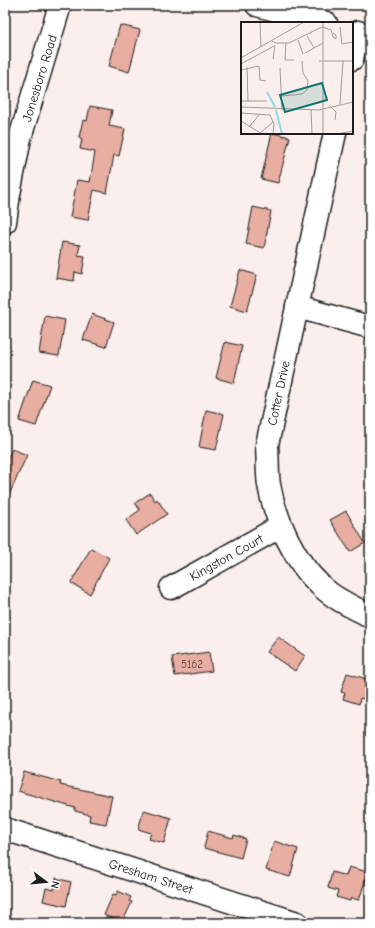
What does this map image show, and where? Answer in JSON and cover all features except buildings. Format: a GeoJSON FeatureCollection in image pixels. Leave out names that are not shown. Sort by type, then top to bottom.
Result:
{"type":"FeatureCollection","features":[{"type":"Feature","properties":{"kind":"street","name":"Jonesboro Road"},"geometry":{"type":"LineString","coordinates":[[5,222],[20,138],[60,5]]}},
{"type":"Feature","properties":{"kind":"street"},"geometry":{"type":"LineString","coordinates":[[259,5],[322,22]]}},
{"type":"Feature","properties":{"kind":"street"},"geometry":{"type":"LineString","coordinates":[[353,56],[360,32]]}},
{"type":"Feature","properties":{"kind":"street","name":"Cotter Drive"},"geometry":{"type":"LineString","coordinates":[[336,134],[267,445],[269,485],[281,526],[296,556],[320,585],[334,596],[370,616]]}},
{"type":"Feature","properties":{"kind":"street"},"geometry":{"type":"LineString","coordinates":[[297,307],[370,326]]}},
{"type":"Feature","properties":{"kind":"street","name":"Kingston Court"},"geometry":{"type":"LineString","coordinates":[[170,588],[281,526]]}},
{"type":"Feature","properties":{"kind":"street","name":"Gresham Street"},"geometry":{"type":"LineString","coordinates":[[5,829],[297,923]]}}]}
